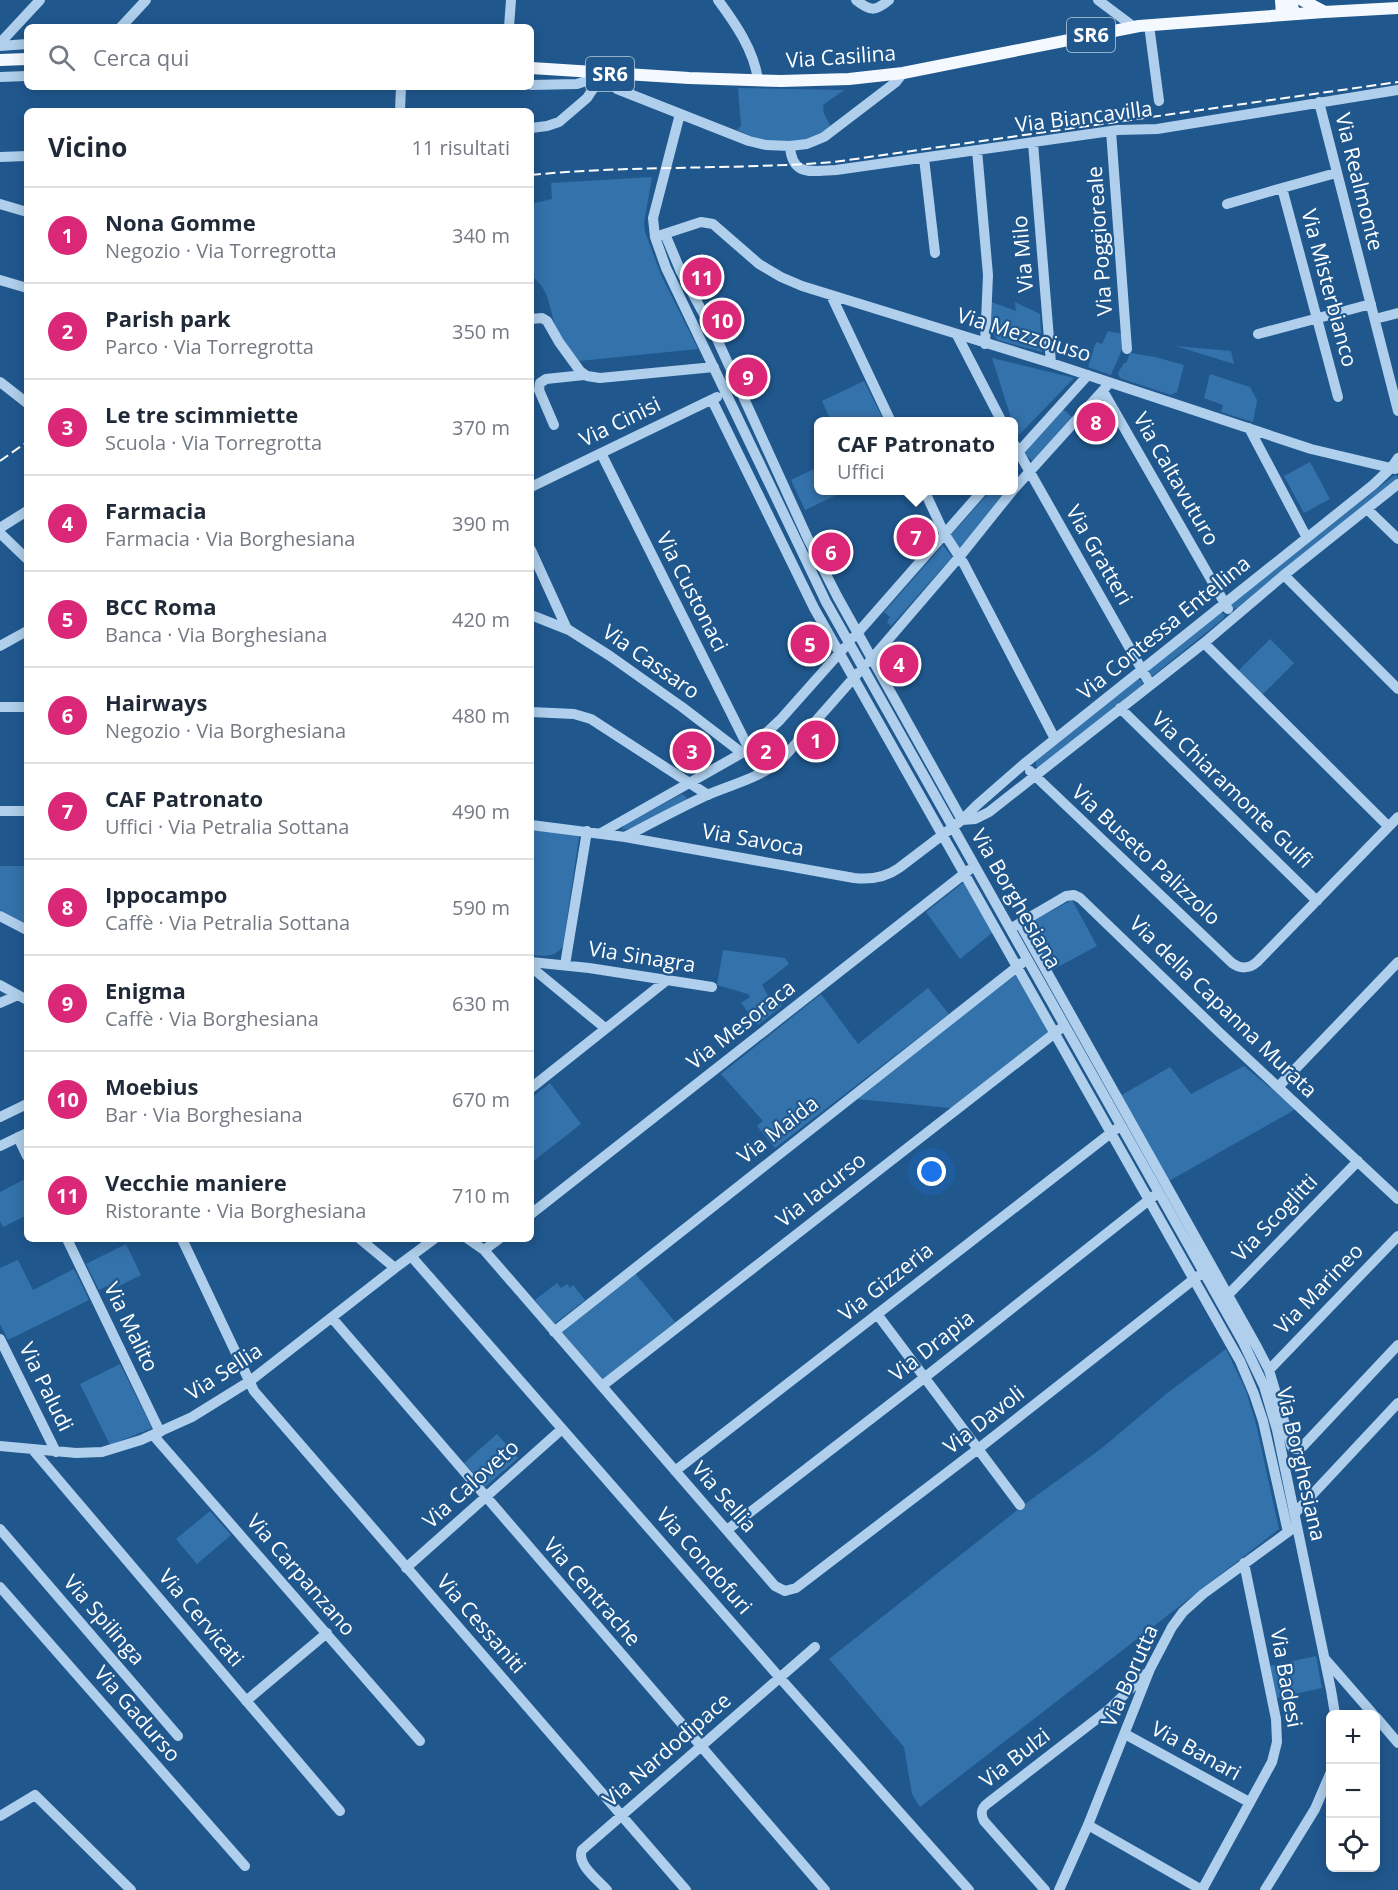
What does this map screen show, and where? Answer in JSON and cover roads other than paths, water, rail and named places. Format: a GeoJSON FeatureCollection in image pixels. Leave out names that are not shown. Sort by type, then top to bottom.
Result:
{"type":"FeatureCollection","features":[{"type":"Feature","properties":{"kind":"main road"},"geometry":{"type":"LineString","coordinates":[[1281,0],[1288,15]]}},
{"type":"Feature","properties":{"kind":"main road"},"geometry":{"type":"LineString","coordinates":[[1288,15],[1291,0]]}},
{"type":"Feature","properties":{"kind":"main road"},"geometry":{"type":"LineString","coordinates":[[1302,0],[1320,6]]}},
{"type":"Feature","properties":{"kind":"main road","name":"Via Casilina"},"geometry":{"type":"LineString","coordinates":[[534,68],[609,76],[849,80],[903,73],[1149,25],[1288,15],[1320,6],[1398,8]]}},
{"type":"Feature","properties":{"kind":"main road"},"geometry":{"type":"LineString","coordinates":[[0,60],[24,59]]}},
{"type":"Feature","properties":{"kind":"street"},"geometry":{"type":"LineString","coordinates":[[0,44],[40,0]]}},
{"type":"Feature","properties":{"kind":"street"},"geometry":{"type":"LineString","coordinates":[[124,24],[146,0]]}},
{"type":"Feature","properties":{"kind":"street"},"geometry":{"type":"LineString","coordinates":[[509,24],[511,0]]}},
{"type":"Feature","properties":{"kind":"street"},"geometry":{"type":"LineString","coordinates":[[718,0],[738,28],[754,64],[758,80]]}},
{"type":"Feature","properties":{"kind":"street"},"geometry":{"type":"LineString","coordinates":[[856,0],[866,8],[872,9],[879,8],[889,0]]}},
{"type":"Feature","properties":{"kind":"street"},"geometry":{"type":"LineString","coordinates":[[1098,0],[1134,27]]}},
{"type":"Feature","properties":{"kind":"street"},"geometry":{"type":"LineString","coordinates":[[1149,25],[1159,101]]}},
{"type":"Feature","properties":{"kind":"street"},"geometry":{"type":"LineString","coordinates":[[0,44],[24,44]]}},
{"type":"Feature","properties":{"kind":"street"},"geometry":{"type":"LineString","coordinates":[[534,128],[559,122],[587,98],[595,86],[609,76],[617,89],[754,142],[790,146],[812,143],[825,136],[896,82],[903,73]]}},
{"type":"Feature","properties":{"kind":"street"},"geometry":{"type":"LineString","coordinates":[[0,77],[24,76]]}},
{"type":"Feature","properties":{"kind":"street","name":"Via Casilina"},"geometry":{"type":"LineString","coordinates":[[534,85],[577,84],[609,76]]}},
{"type":"Feature","properties":{"kind":"street"},"geometry":{"type":"LineString","coordinates":[[400,108],[401,90]]}},
{"type":"Feature","properties":{"kind":"street","name":"Via Biancavilla"},"geometry":{"type":"LineString","coordinates":[[790,146],[795,165],[802,170],[847,168],[1111,131],[1161,128],[1398,90]]}},
{"type":"Feature","properties":{"kind":"street","name":"Via Realmonte"},"geometry":{"type":"LineString","coordinates":[[1319,102],[1398,411]]}},
{"type":"Feature","properties":{"kind":"street","name":"Via Borghesiana"},"geometry":{"type":"LineString","coordinates":[[680,114],[653,218],[670,277],[805,562],[974,866],[1015,926],[1224,1298],[1269,1370],[1291,1445],[1296,1450],[1303,1446],[1398,1345]]}},
{"type":"Feature","properties":{"kind":"street","name":"Via Poggioreale"},"geometry":{"type":"LineString","coordinates":[[1111,131],[1127,349]]}},
{"type":"Feature","properties":{"kind":"street","name":"Via Milo"},"geometry":{"type":"LineString","coordinates":[[1033,142],[1051,363]]}},
{"type":"Feature","properties":{"kind":"street"},"geometry":{"type":"LineString","coordinates":[[976,150],[988,275],[985,344]]}},
{"type":"Feature","properties":{"kind":"street"},"geometry":{"type":"LineString","coordinates":[[0,157],[24,156]]}},
{"type":"Feature","properties":{"kind":"street"},"geometry":{"type":"LineString","coordinates":[[924,158],[935,253]]}},
{"type":"Feature","properties":{"kind":"street","name":"Via Misterbianco"},"geometry":{"type":"LineString","coordinates":[[1227,204],[1336,173]]}},
{"type":"Feature","properties":{"kind":"street","name":"Via Misterbianco"},"geometry":{"type":"LineString","coordinates":[[1282,188],[1338,398]]}},
{"type":"Feature","properties":{"kind":"street"},"geometry":{"type":"LineString","coordinates":[[0,204],[24,211]]}},
{"type":"Feature","properties":{"kind":"street","name":"Via Mezzoiuso"},"geometry":{"type":"LineString","coordinates":[[660,236],[701,222],[713,224],[765,268],[788,281],[1088,375],[1106,386],[1250,428],[1321,452],[1395,469]]}},
{"type":"Feature","properties":{"kind":"street","name":"Via Borghesiana"},"geometry":{"type":"LineString","coordinates":[[660,236],[716,337],[808,539],[962,820]]}},
{"type":"Feature","properties":{"kind":"street"},"geometry":{"type":"LineString","coordinates":[[670,277],[681,272]]}},
{"type":"Feature","properties":{"kind":"street"},"geometry":{"type":"LineString","coordinates":[[0,280],[24,287]]}},
{"type":"Feature","properties":{"kind":"street"},"geometry":{"type":"LineString","coordinates":[[831,295],[889,417]]}},
{"type":"Feature","properties":{"kind":"street"},"geometry":{"type":"LineString","coordinates":[[1258,334],[1371,304]]}},
{"type":"Feature","properties":{"kind":"street"},"geometry":{"type":"LineString","coordinates":[[1376,319],[1398,313]]}},
{"type":"Feature","properties":{"kind":"street"},"geometry":{"type":"LineString","coordinates":[[534,319],[542,318],[547,321],[562,348],[584,375]]}},
{"type":"Feature","properties":{"kind":"street"},"geometry":{"type":"LineString","coordinates":[[957,335],[999,417]]}},
{"type":"Feature","properties":{"kind":"street"},"geometry":{"type":"LineString","coordinates":[[554,425],[539,390],[540,383],[546,379],[584,375],[600,378],[714,367]]}},
{"type":"Feature","properties":{"kind":"street"},"geometry":{"type":"LineString","coordinates":[[1018,448],[1088,375]]}},
{"type":"Feature","properties":{"kind":"street"},"geometry":{"type":"LineString","coordinates":[[0,382],[24,401]]}},
{"type":"Feature","properties":{"kind":"street"},"geometry":{"type":"LineString","coordinates":[[1018,484],[1106,386]]}},
{"type":"Feature","properties":{"kind":"street","name":"Via Caltavuturo"},"geometry":{"type":"LineString","coordinates":[[1106,386],[1233,618]]}},
{"type":"Feature","properties":{"kind":"street","name":"Via Cinisi"},"geometry":{"type":"LineString","coordinates":[[534,485],[726,393]]}},
{"type":"Feature","properties":{"kind":"street","name":"Via Borghesiana"},"geometry":{"type":"LineString","coordinates":[[712,400],[800,581],[965,873],[1022,963],[1065,1025],[1159,1192],[1199,1276],[1269,1403],[1295,1513],[1293,1529]]}},
{"type":"Feature","properties":{"kind":"street"},"geometry":{"type":"LineString","coordinates":[[1250,428],[1307,538]]}},
{"type":"Feature","properties":{"kind":"street","name":"Via Custonaci"},"geometry":{"type":"LineString","coordinates":[[601,453],[745,751]]}},
{"type":"Feature","properties":{"kind":"street","name":"Via Gratteri"},"geometry":{"type":"LineString","coordinates":[[1018,455],[1150,684]]}},
{"type":"Feature","properties":{"kind":"street"},"geometry":{"type":"LineString","coordinates":[[1395,469],[1398,458]]}},
{"type":"Feature","properties":{"kind":"street","name":"Via Contessa Entellina"},"geometry":{"type":"LineString","coordinates":[[952,827],[1024,764],[1395,469]]}},
{"type":"Feature","properties":{"kind":"street","name":"Via Contessa Entellina"},"geometry":{"type":"LineString","coordinates":[[962,820],[975,819],[986,814],[1204,643],[1284,575],[1398,484]]}},
{"type":"Feature","properties":{"kind":"street"},"geometry":{"type":"LineString","coordinates":[[926,495],[944,533],[960,556],[1055,739]]}},
{"type":"Feature","properties":{"kind":"street"},"geometry":{"type":"LineString","coordinates":[[601,833],[745,751],[775,725],[978,495]]}},
{"type":"Feature","properties":{"kind":"street"},"geometry":{"type":"LineString","coordinates":[[625,837],[708,795],[755,777],[775,765],[864,667],[960,556],[1009,495]]}},
{"type":"Feature","properties":{"kind":"street"},"geometry":{"type":"LineString","coordinates":[[1368,510],[1398,539]]}},
{"type":"Feature","properties":{"kind":"street"},"geometry":{"type":"LineString","coordinates":[[0,528],[24,513]]}},
{"type":"Feature","properties":{"kind":"street"},"geometry":{"type":"LineString","coordinates":[[0,533],[24,557]]}},
{"type":"Feature","properties":{"kind":"street"},"geometry":{"type":"LineString","coordinates":[[534,557],[567,629]]}},
{"type":"Feature","properties":{"kind":"street"},"geometry":{"type":"LineString","coordinates":[[1284,575],[1398,689]]}},
{"type":"Feature","properties":{"kind":"street","name":"Via Cassaro"},"geometry":{"type":"LineString","coordinates":[[534,616],[567,629],[610,656],[745,751]]}},
{"type":"Feature","properties":{"kind":"street"},"geometry":{"type":"LineString","coordinates":[[0,646],[24,633]]}},
{"type":"Feature","properties":{"kind":"street"},"geometry":{"type":"LineString","coordinates":[[1204,643],[1388,826]]}},
{"type":"Feature","properties":{"kind":"street"},"geometry":{"type":"LineString","coordinates":[[0,707],[24,707]]}},
{"type":"Feature","properties":{"kind":"street","name":"Via Chiaramonte Gulfi"},"geometry":{"type":"LineString","coordinates":[[1120,708],[1317,901]]}},
{"type":"Feature","properties":{"kind":"street"},"geometry":{"type":"LineString","coordinates":[[534,712],[574,714],[591,719],[708,795]]}},
{"type":"Feature","properties":{"kind":"street","name":"Via Buseto Palizzolo"},"geometry":{"type":"LineString","coordinates":[[1024,764],[1232,963],[1244,968],[1257,963],[1317,901]]}},
{"type":"Feature","properties":{"kind":"street"},"geometry":{"type":"LineString","coordinates":[[0,811],[24,811]]}},
{"type":"Feature","properties":{"kind":"street"},"geometry":{"type":"LineString","coordinates":[[1317,901],[1398,816]]}},
{"type":"Feature","properties":{"kind":"street","name":"Via Savoca"},"geometry":{"type":"LineString","coordinates":[[534,825],[601,833],[867,879],[881,877],[895,871],[952,827]]}},
{"type":"Feature","properties":{"kind":"street"},"geometry":{"type":"LineString","coordinates":[[565,965],[587,831]]}},
{"type":"Feature","properties":{"kind":"street","name":"Via Mesoraca"},"geometry":{"type":"LineString","coordinates":[[534,1212],[974,866]]}},
{"type":"Feature","properties":{"kind":"street","name":"Via della Capanna Murata"},"geometry":{"type":"LineString","coordinates":[[1015,926],[1066,897],[1080,898],[1398,1199]]}},
{"type":"Feature","properties":{"kind":"street"},"geometry":{"type":"LineString","coordinates":[[0,916],[24,928]]}},
{"type":"Feature","properties":{"kind":"street","name":"Via Borghesiana"},"geometry":{"type":"LineString","coordinates":[[1015,926],[1022,963],[1055,1032],[1111,1133],[1149,1200],[1199,1276],[1224,1298],[1245,1358],[1293,1529],[1334,1710]]}},
{"type":"Feature","properties":{"kind":"street","name":"Via Sinagra"},"geometry":{"type":"LineString","coordinates":[[534,962],[712,987]]}},
{"type":"Feature","properties":{"kind":"street"},"geometry":{"type":"LineString","coordinates":[[1278,1087],[1398,962]]}},
{"type":"Feature","properties":{"kind":"street","name":"Via Maida"},"geometry":{"type":"LineString","coordinates":[[554,1332],[1022,963]]}},
{"type":"Feature","properties":{"kind":"street"},"geometry":{"type":"LineString","coordinates":[[534,969],[605,1028]]}},
{"type":"Feature","properties":{"kind":"street"},"geometry":{"type":"LineString","coordinates":[[534,1086],[666,980]]}},
{"type":"Feature","properties":{"kind":"street"},"geometry":{"type":"LineString","coordinates":[[0,985],[22,998]]}},
{"type":"Feature","properties":{"kind":"street"},"geometry":{"type":"LineString","coordinates":[[0,1004],[22,998]]}},
{"type":"Feature","properties":{"kind":"street","name":"Via Iacurso"},"geometry":{"type":"LineString","coordinates":[[602,1386],[1065,1025]]}},
{"type":"Feature","properties":{"kind":"street"},"geometry":{"type":"LineString","coordinates":[[0,1117],[24,1105]]}},
{"type":"Feature","properties":{"kind":"street","name":"Via Gizzeria"},"geometry":{"type":"LineString","coordinates":[[675,1471],[1121,1125]]}},
{"type":"Feature","properties":{"kind":"street"},"geometry":{"type":"LineString","coordinates":[[0,1146],[23,1135]]}},
{"type":"Feature","properties":{"kind":"street","name":"Via Scoglitti"},"geometry":{"type":"LineString","coordinates":[[1224,1298],[1358,1161]]}},
{"type":"Feature","properties":{"kind":"street","name":"Via Drapia"},"geometry":{"type":"LineString","coordinates":[[727,1530],[1159,1192]]}},
{"type":"Feature","properties":{"kind":"street","name":"Via Marineo"},"geometry":{"type":"LineString","coordinates":[[1269,1370],[1398,1236]]}},
{"type":"Feature","properties":{"kind":"street","name":"Via Malito"},"geometry":{"type":"LineString","coordinates":[[68,1242],[156,1433]]}},
{"type":"Feature","properties":{"kind":"street","name":"Via Cessaniti"},"geometry":{"type":"LineString","coordinates":[[183,1242],[254,1391],[686,1890]]}},
{"type":"Feature","properties":{"kind":"street"},"geometry":{"type":"LineString","coordinates":[[364,1242],[395,1268]]}},
{"type":"Feature","properties":{"kind":"street","name":"Via Sellia"},"geometry":{"type":"LineString","coordinates":[[0,1446],[56,1452],[102,1452],[156,1433],[201,1412],[250,1381],[431,1242]]}},
{"type":"Feature","properties":{"kind":"street","name":"Via Sellia"},"geometry":{"type":"LineString","coordinates":[[472,1242],[484,1250],[775,1586],[785,1591]]}},
{"type":"Feature","properties":{"kind":"street"},"geometry":{"type":"LineString","coordinates":[[484,1250],[495,1242]]}},
{"type":"Feature","properties":{"kind":"street","name":"Via Condofuri"},"geometry":{"type":"LineString","coordinates":[[411,1256],[780,1678],[969,1890]]}},
{"type":"Feature","properties":{"kind":"street","name":"Via Davoli"},"geometry":{"type":"LineString","coordinates":[[785,1591],[796,1587],[978,1449],[1199,1276]]}},
{"type":"Feature","properties":{"kind":"street"},"geometry":{"type":"LineString","coordinates":[[876,1314],[1020,1505]]}},
{"type":"Feature","properties":{"kind":"street","name":"Via Centrache"},"geometry":{"type":"LineString","coordinates":[[332,1318],[825,1890]]}},
{"type":"Feature","properties":{"kind":"street","name":"Via Paludi"},"geometry":{"type":"LineString","coordinates":[[0,1339],[56,1452]]}},
{"type":"Feature","properties":{"kind":"street"},"geometry":{"type":"LineString","coordinates":[[1295,1513],[1398,1403]]}},
{"type":"Feature","properties":{"kind":"street","name":"Via Caloveto"},"geometry":{"type":"LineString","coordinates":[[406,1568],[562,1429]]}},
{"type":"Feature","properties":{"kind":"street","name":"Via Carpanzano"},"geometry":{"type":"LineString","coordinates":[[156,1433],[420,1741]]}},
{"type":"Feature","properties":{"kind":"street","name":"Via Cervicati"},"geometry":{"type":"LineString","coordinates":[[33,1450],[340,1811]]}},
{"type":"Feature","properties":{"kind":"street","name":"Via Spilinga"},"geometry":{"type":"LineString","coordinates":[[0,1529],[178,1736]]}},
{"type":"Feature","properties":{"kind":"street","name":"Via Borutta"},"geometry":{"type":"LineString","coordinates":[[1059,1890],[1088,1825],[1150,1669],[1169,1633],[1183,1612],[1203,1594],[1293,1529]]}},
{"type":"Feature","properties":{"kind":"street","name":"Via Badesi"},"geometry":{"type":"LineString","coordinates":[[1202,1890],[1272,1762],[1276,1749],[1276,1719],[1244,1563]]}},
{"type":"Feature","properties":{"kind":"street","name":"Via Gadurso"},"geometry":{"type":"LineString","coordinates":[[0,1587],[245,1866]]}},
{"type":"Feature","properties":{"kind":"street"},"geometry":{"type":"LineString","coordinates":[[246,1701],[327,1633]]}},
{"type":"Feature","properties":{"kind":"street","name":"Via Nardodipace"},"geometry":{"type":"LineString","coordinates":[[607,1890],[583,1863],[580,1855],[582,1850],[815,1647]]}},
{"type":"Feature","properties":{"kind":"street"},"geometry":{"type":"LineString","coordinates":[[1324,1659],[1369,1710]]}},
{"type":"Feature","properties":{"kind":"street","name":"Via Bulzi"},"geometry":{"type":"LineString","coordinates":[[1045,1890],[984,1821],[981,1815],[982,1809],[1107,1711],[1150,1669]]}},
{"type":"Feature","properties":{"kind":"street"},"geometry":{"type":"LineString","coordinates":[[1380,1723],[1398,1743]]}},
{"type":"Feature","properties":{"kind":"street","name":"Via Banari"},"geometry":{"type":"LineString","coordinates":[[1125,1734],[1249,1802]]}},
{"type":"Feature","properties":{"kind":"street"},"geometry":{"type":"LineString","coordinates":[[1265,1890],[1315,1809],[1326,1783]]}},
{"type":"Feature","properties":{"kind":"street"},"geometry":{"type":"LineString","coordinates":[[0,1816],[35,1794],[131,1890]]}},
{"type":"Feature","properties":{"kind":"street"},"geometry":{"type":"LineString","coordinates":[[1088,1825],[1202,1890]]}},
{"type":"Feature","properties":{"kind":"railway"},"geometry":{"type":"LineString","coordinates":[[534,175],[834,162],[1398,82]]}},
{"type":"Feature","properties":{"kind":"railway"},"geometry":{"type":"LineString","coordinates":[[0,461],[24,444]]}},
{"type":"Feature","properties":{"kind":"place","name":"Vecchie maniere"},"geometry":{"type":"Point","coordinates":[702,277]}},
{"type":"Feature","properties":{"kind":"place","name":"Moebius"},"geometry":{"type":"Point","coordinates":[722,320]}},
{"type":"Feature","properties":{"kind":"place","name":"Enigma"},"geometry":{"type":"Point","coordinates":[748,377]}},
{"type":"Feature","properties":{"kind":"place","name":"Ippocampo"},"geometry":{"type":"Point","coordinates":[1096,422]}},
{"type":"Feature","properties":{"kind":"place","name":"CAF Patronato"},"geometry":{"type":"Point","coordinates":[916,537]}},
{"type":"Feature","properties":{"kind":"place","name":"Hairways"},"geometry":{"type":"Point","coordinates":[831,552]}},
{"type":"Feature","properties":{"kind":"place","name":"BCC Roma"},"geometry":{"type":"Point","coordinates":[810,644]}},
{"type":"Feature","properties":{"kind":"place","name":"Farmacia"},"geometry":{"type":"Point","coordinates":[899,664]}},
{"type":"Feature","properties":{"kind":"place","name":"Nona Gomme"},"geometry":{"type":"Point","coordinates":[816,740]}},
{"type":"Feature","properties":{"kind":"place","name":"Le tre scimmiette"},"geometry":{"type":"Point","coordinates":[692,751]}},
{"type":"Feature","properties":{"kind":"place","name":"Parish park"},"geometry":{"type":"Point","coordinates":[766,751]}}]}
